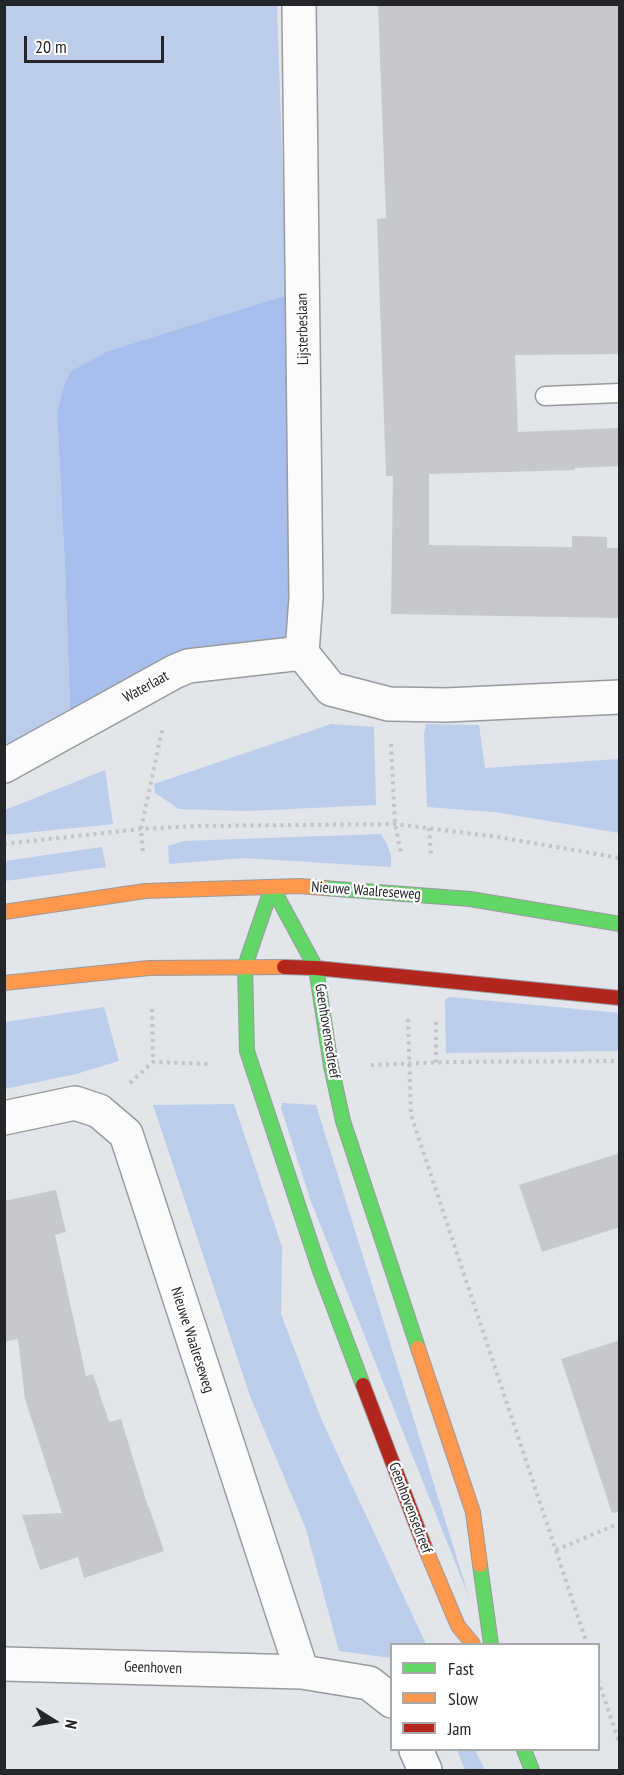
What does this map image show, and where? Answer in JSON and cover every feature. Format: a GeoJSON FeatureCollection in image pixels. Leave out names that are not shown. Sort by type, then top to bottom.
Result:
{"type":"FeatureCollection","features":[{"type":"Feature","properties":{"kind":"street","name":"Lijsterbeslaan"},"geometry":{"type":"LineString","coordinates":[[299,4],[306,598],[302,653]]}},
{"type":"Feature","properties":{"kind":"street","name":"Waterlaat"},"geometry":{"type":"LineString","coordinates":[[4,766],[188,666],[302,653]]}},
{"type":"Feature","properties":{"kind":"street"},"geometry":{"type":"LineString","coordinates":[[302,653],[331,689],[389,704],[446,705],[620,697]]}},
{"type":"Feature","properties":{"kind":"street","name":"Geenhovensedreef"},"geometry":{"type":"LineString","coordinates":[[272,887],[245,966],[248,1051],[320,1271],[433,1569],[458,1626],[472,1643]]}},
{"type":"Feature","properties":{"kind":"street","name":"Geenhovensedreef"},"geometry":{"type":"LineString","coordinates":[[272,887],[316,968],[331,1066],[343,1121],[473,1512],[491,1643]]}},
{"type":"Feature","properties":{"kind":"street","name":"Nieuwe Waalreseweg"},"geometry":{"type":"LineString","coordinates":[[4,912],[145,891],[328,887],[470,899],[620,924]]}},
{"type":"Feature","properties":{"kind":"street"},"geometry":{"type":"LineString","coordinates":[[4,983],[149,968],[245,966],[316,968],[620,998]]}},
{"type":"Feature","properties":{"kind":"street","name":"Nieuwe Waalreseweg"},"geometry":{"type":"LineString","coordinates":[[4,1118],[75,1103],[99,1111],[126,1134],[302,1672]]}},
{"type":"Feature","properties":{"kind":"street","name":"Geenhoven"},"geometry":{"type":"LineString","coordinates":[[4,1664],[302,1672]]}},
{"type":"Feature","properties":{"kind":"street"},"geometry":{"type":"LineString","coordinates":[[302,1672],[369,1683],[390,1699]]}},
{"type":"Feature","properties":{"kind":"street"},"geometry":{"type":"LineString","coordinates":[[417,1751],[425,1770]]}},
{"type":"Feature","properties":{"kind":"street"},"geometry":{"type":"LineString","coordinates":[[525,1751],[532,1770]]}},
{"type":"Feature","properties":{"kind":"lane"},"geometry":{"type":"LineString","coordinates":[[545,396],[620,393]]}},
{"type":"Feature","properties":{"kind":"path"},"geometry":{"type":"LineString","coordinates":[[141,829],[174,672]]}},
{"type":"Feature","properties":{"kind":"path"},"geometry":{"type":"LineString","coordinates":[[389,704],[395,824],[402,858]]}},
{"type":"Feature","properties":{"kind":"path"},"geometry":{"type":"LineString","coordinates":[[4,844],[141,829],[196,826],[395,824],[498,837],[620,858]]}},
{"type":"Feature","properties":{"kind":"path"},"geometry":{"type":"LineString","coordinates":[[429,828],[431,861]]}},
{"type":"Feature","properties":{"kind":"path"},"geometry":{"type":"LineString","coordinates":[[408,1014],[411,1115],[587,1643]]}},
{"type":"Feature","properties":{"kind":"path"},"geometry":{"type":"LineString","coordinates":[[436,1021],[436,1063]]}},
{"type":"Feature","properties":{"kind":"path"},"geometry":{"type":"LineString","coordinates":[[448,1062],[620,1061]]}},
{"type":"Feature","properties":{"kind":"path"},"geometry":{"type":"LineString","coordinates":[[556,1550],[620,1523]]}},
{"type":"Feature","properties":{"kind":"path"},"geometry":{"type":"LineString","coordinates":[[600,1686],[620,1745]]}},
{"type":"Feature","properties":{"kind":"shaded area"},"geometry":{"type":"Polygon","coordinates":[[[5,5],[277,5],[287,295],[108,351],[71,371],[57,413],[71,736],[5,765],[5,5]]]}},
{"type":"Feature","properties":{"kind":"shaded area"},"geometry":{"type":"Polygon","coordinates":[[[287,295],[298,634],[71,736],[57,413],[65,383],[71,371],[108,351],[287,295]]]}},
{"type":"Feature","properties":{"kind":"shaded area"},"geometry":{"type":"Polygon","coordinates":[[[331,724],[374,727],[376,805],[247,811],[179,809],[155,793],[154,784],[331,724]]]}},
{"type":"Feature","properties":{"kind":"shaded area"},"geometry":{"type":"Polygon","coordinates":[[[426,724],[479,725],[485,768],[619,759],[619,833],[495,812],[427,807],[424,734],[426,724]]]}},
{"type":"Feature","properties":{"kind":"shaded area"},"geometry":{"type":"Polygon","coordinates":[[[105,770],[113,824],[5,835],[5,810],[105,770]]]}},
{"type":"Feature","properties":{"kind":"shaded area"},"geometry":{"type":"Polygon","coordinates":[[[381,834],[391,856],[391,867],[244,858],[169,864],[168,846],[184,841],[381,834]]]}},
{"type":"Feature","properties":{"kind":"shaded area"},"geometry":{"type":"Polygon","coordinates":[[[102,847],[106,867],[5,881],[5,861],[102,847]]]}},
{"type":"Feature","properties":{"kind":"shaded area"},"geometry":{"type":"Polygon","coordinates":[[[449,997],[619,1013],[619,1051],[446,1053],[445,1000],[449,997]]]}},
{"type":"Feature","properties":{"kind":"shaded area"},"geometry":{"type":"Polygon","coordinates":[[[104,1007],[119,1061],[76,1074],[5,1089],[5,1022],[104,1007]]]}},
{"type":"Feature","properties":{"kind":"shaded area"},"geometry":{"type":"Polygon","coordinates":[[[282,1103],[316,1105],[469,1597],[310,1199],[281,1108],[282,1103]]]}},
{"type":"Feature","properties":{"kind":"shaded area"},"geometry":{"type":"Polygon","coordinates":[[[234,1104],[282,1247],[281,1314],[322,1421],[426,1643],[390,1643],[390,1658],[339,1651],[306,1529],[250,1396],[153,1105],[234,1104]]]}},
{"type":"Feature","properties":{"kind":"shaded area"},"geometry":{"type":"Polygon","coordinates":[[[457,1751],[476,1751],[485,1770],[465,1770],[457,1751]]]}},
{"type":"Feature","properties":{"kind":"building"},"geometry":{"type":"Polygon","coordinates":[[[378,4],[620,4],[620,354],[515,355],[518,432],[620,428],[620,466],[575,468],[575,470],[429,474],[429,545],[572,547],[572,536],[607,537],[607,548],[620,548],[620,618],[391,614],[393,476],[386,476],[377,219],[386,218],[378,4]]]}},
{"type":"Feature","properties":{"kind":"building"},"geometry":{"type":"Polygon","coordinates":[[[620,1153],[620,1227],[542,1252],[519,1185],[620,1153]]]}},
{"type":"Feature","properties":{"kind":"building"},"geometry":{"type":"Polygon","coordinates":[[[56,1190],[66,1232],[55,1235],[86,1376],[93,1374],[109,1422],[121,1419],[164,1551],[84,1578],[78,1557],[40,1570],[22,1515],[62,1513],[25,1399],[18,1339],[4,1342],[4,1201],[56,1190]]]}},
{"type":"Feature","properties":{"kind":"building"},"geometry":{"type":"Polygon","coordinates":[[[620,1340],[620,1512],[612,1513],[561,1359],[620,1340]]]}},
{"type":"Feature","properties":{"kind":"traffic: fast"},"geometry":{"type":"LineString","coordinates":[[272,887],[245,966],[247,1051],[320,1271],[363,1385]]}},
{"type":"Feature","properties":{"kind":"traffic: fast"},"geometry":{"type":"LineString","coordinates":[[272,887],[316,968],[331,1066],[343,1121],[418,1348]]}},
{"type":"Feature","properties":{"kind":"traffic: fast"},"geometry":{"type":"LineString","coordinates":[[324,888],[470,899],[620,924]]}},
{"type":"Feature","properties":{"kind":"traffic: fast"},"geometry":{"type":"LineString","coordinates":[[480,1565],[491,1643]]}},
{"type":"Feature","properties":{"kind":"traffic: fast"},"geometry":{"type":"LineString","coordinates":[[524,1751],[532,1770]]}},
{"type":"Feature","properties":{"kind":"traffic: slow"},"geometry":{"type":"LineString","coordinates":[[4,912],[145,891],[299,886],[324,888]]}},
{"type":"Feature","properties":{"kind":"traffic: slow"},"geometry":{"type":"LineString","coordinates":[[4,983],[149,968],[284,967]]}},
{"type":"Feature","properties":{"kind":"traffic: slow"},"geometry":{"type":"LineString","coordinates":[[418,1348],[473,1512],[480,1565]]}},
{"type":"Feature","properties":{"kind":"traffic: slow"},"geometry":{"type":"LineString","coordinates":[[424,1545],[458,1626],[472,1643]]}},
{"type":"Feature","properties":{"kind":"traffic: jam"},"geometry":{"type":"LineString","coordinates":[[284,967],[316,968],[620,998]]}},
{"type":"Feature","properties":{"kind":"traffic: jam"},"geometry":{"type":"LineString","coordinates":[[363,1385],[424,1545]]}}]}
